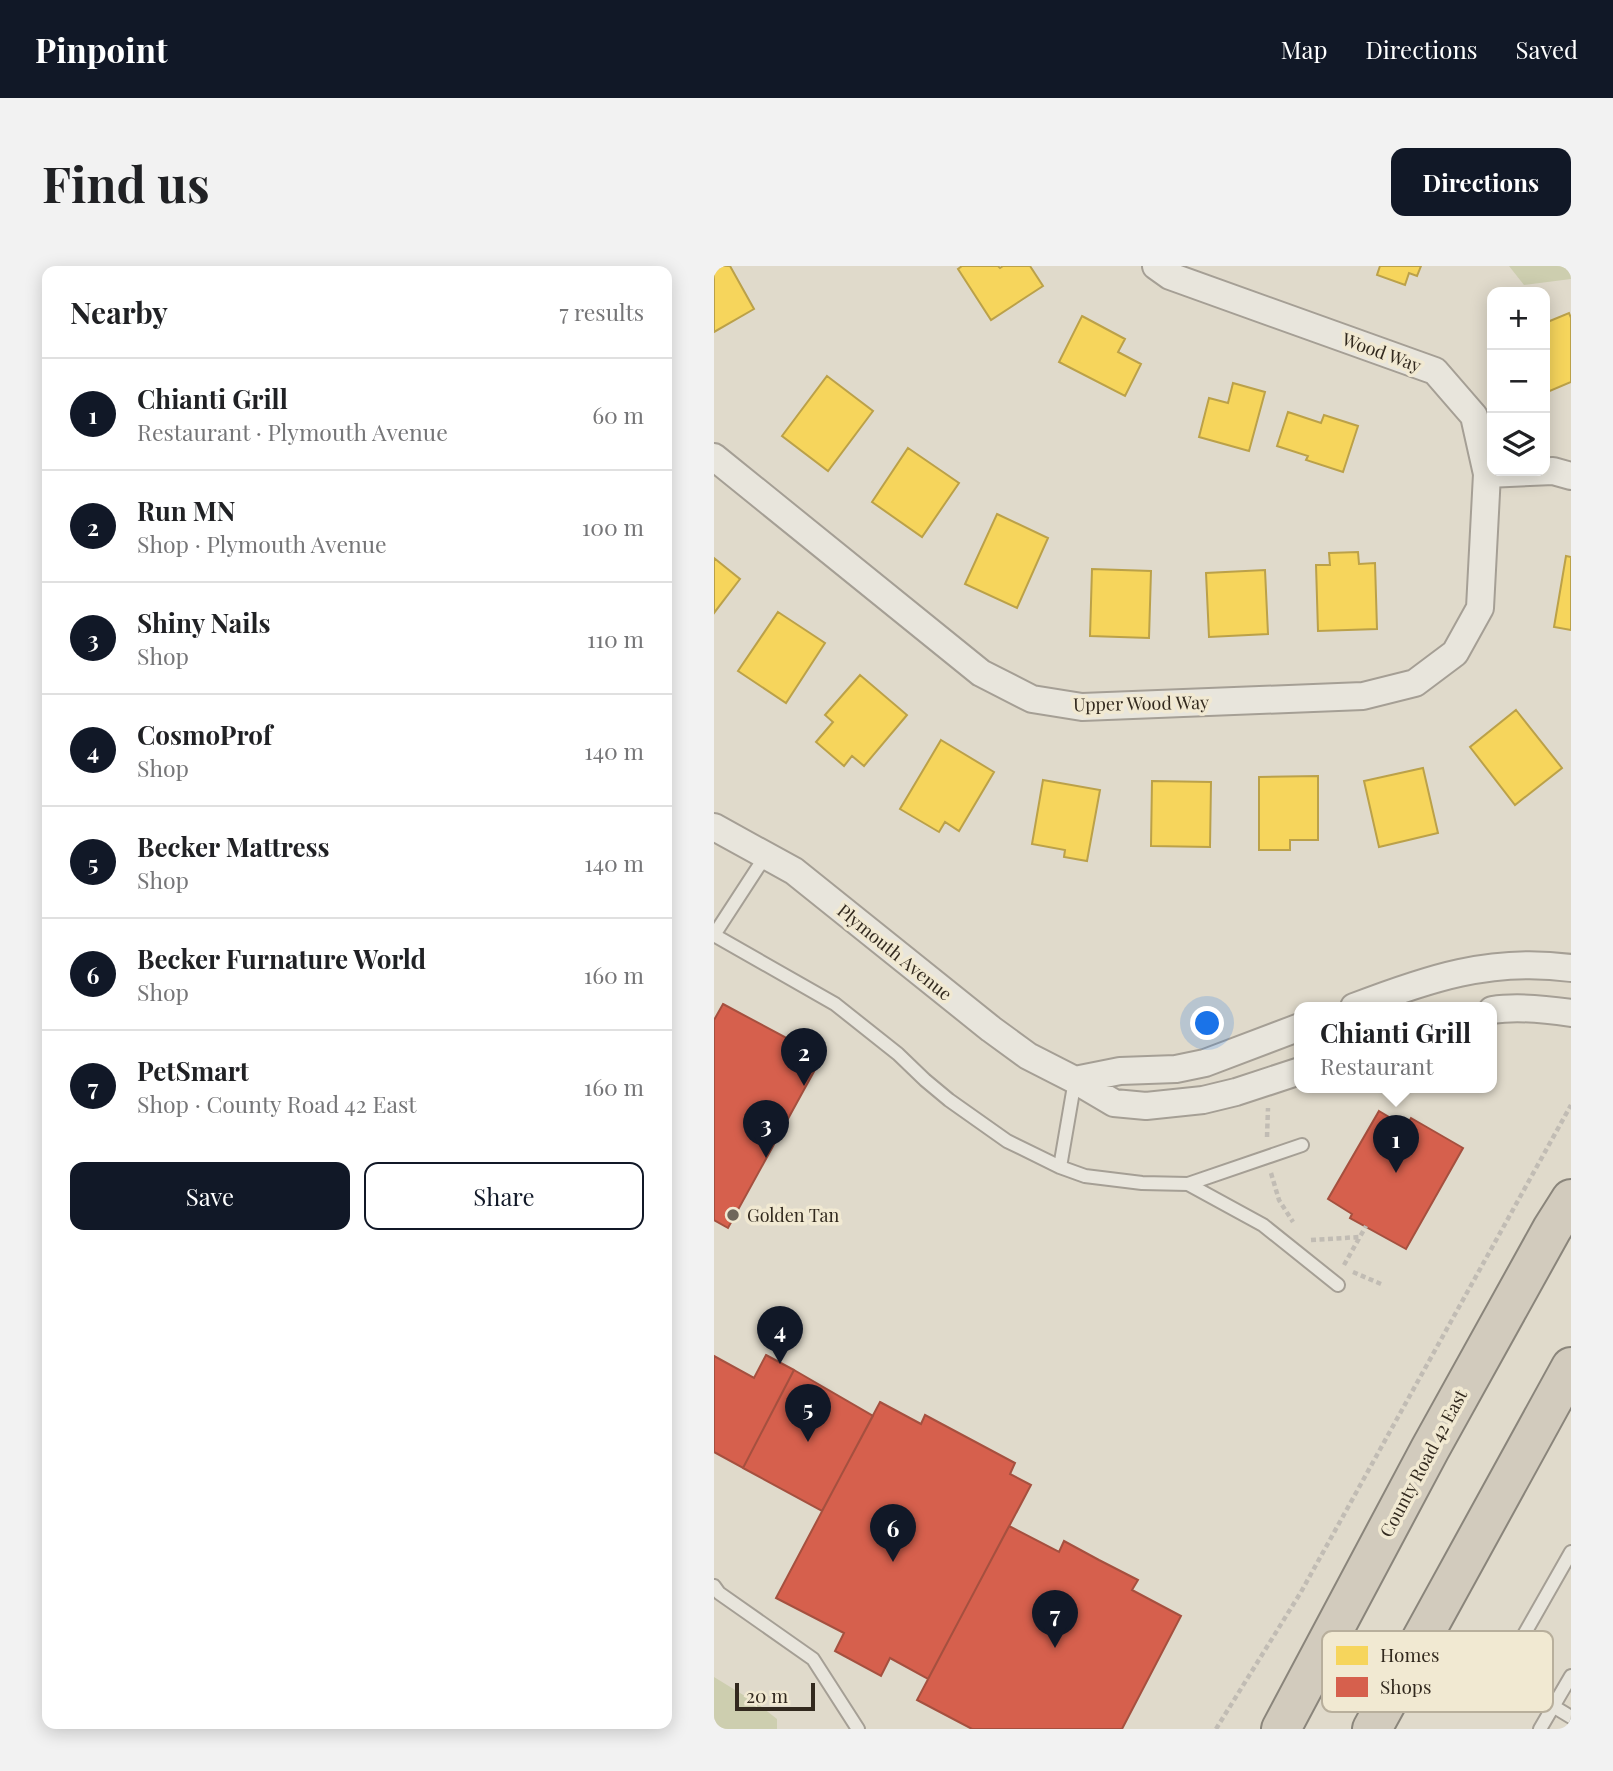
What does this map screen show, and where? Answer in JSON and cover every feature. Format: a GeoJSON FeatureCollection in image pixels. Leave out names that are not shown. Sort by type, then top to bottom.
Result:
{"type":"FeatureCollection","features":[{"type":"Feature","properties":{"kind":"highway","name":"County Road 42 East"},"geometry":{"type":"LineString","coordinates":[[1332,1631],[1430,1448],[1571,1199]]}},
{"type":"Feature","properties":{"kind":"highway"},"geometry":{"type":"LineString","coordinates":[[1426,1631],[1571,1367]]}},
{"type":"Feature","properties":{"kind":"highway","name":"County Road 42 East"},"geometry":{"type":"LineString","coordinates":[[1280,1729],[1322,1650]]}},
{"type":"Feature","properties":{"kind":"highway"},"geometry":{"type":"LineString","coordinates":[[1372,1729],[1381,1712]]}},
{"type":"Feature","properties":{"kind":"street","name":"Wood Way"},"geometry":{"type":"LineString","coordinates":[[1156,266],[1170,276],[1434,371],[1474,416],[1487,474]]}},
{"type":"Feature","properties":{"kind":"street","name":"Upper Wood Way"},"geometry":{"type":"LineString","coordinates":[[714,457],[981,673],[1032,699],[1082,707],[1363,696],[1415,683],[1455,653],[1480,608],[1487,474]]}},
{"type":"Feature","properties":{"kind":"street","name":"Plymouth Avenue"},"geometry":{"type":"LineString","coordinates":[[714,827],[794,870],[990,1029],[1028,1056],[1114,1103],[1146,1106],[1203,1100],[1294,1073]]}},
{"type":"Feature","properties":{"kind":"street"},"geometry":{"type":"LineString","coordinates":[[1367,1002],[1440,977],[1488,967],[1520,964],[1571,968]]}},
{"type":"Feature","properties":{"kind":"street"},"geometry":{"type":"LineString","coordinates":[[1497,1010],[1546,1009],[1571,1013]]}},
{"type":"Feature","properties":{"kind":"street"},"geometry":{"type":"LineString","coordinates":[[1075,1080],[1120,1071],[1176,1069],[1205,1063],[1294,1029]]}},
{"type":"Feature","properties":{"kind":"lane"},"geometry":{"type":"LineString","coordinates":[[766,855],[714,935],[835,1004],[898,1054],[949,1100],[1007,1142],[1084,1176],[1142,1183],[1188,1184],[1302,1145]]}},
{"type":"Feature","properties":{"kind":"lane"},"geometry":{"type":"LineString","coordinates":[[1060,1167],[1075,1080]]}},
{"type":"Feature","properties":{"kind":"lane"},"geometry":{"type":"LineString","coordinates":[[1188,1184],[1263,1225],[1338,1285]]}},
{"type":"Feature","properties":{"kind":"lane"},"geometry":{"type":"LineString","coordinates":[[1526,1631],[1571,1552]]}},
{"type":"Feature","properties":{"kind":"lane"},"geometry":{"type":"LineString","coordinates":[[714,1586],[813,1659],[858,1729]]}},
{"type":"Feature","properties":{"kind":"lane"},"geometry":{"type":"LineString","coordinates":[[1571,1676],[1553,1706],[1571,1717]]}},
{"type":"Feature","properties":{"kind":"lane"},"geometry":{"type":"LineString","coordinates":[[1540,1729],[1550,1712]]}},
{"type":"Feature","properties":{"kind":"path"},"geometry":{"type":"LineString","coordinates":[[1216,1729],[1301,1592],[1571,1104]]}},
{"type":"Feature","properties":{"kind":"path"},"geometry":{"type":"LineString","coordinates":[[1268,1108],[1268,1156],[1279,1200],[1294,1223]]}},
{"type":"Feature","properties":{"kind":"path"},"geometry":{"type":"LineString","coordinates":[[1366,1226],[1343,1267],[1381,1284]]}},
{"type":"Feature","properties":{"kind":"path"},"geometry":{"type":"LineString","coordinates":[[1317,1247],[1309,1240],[1360,1237]]}},
{"type":"Feature","properties":{"kind":"green space"},"geometry":{"type":"Polygon","coordinates":[[[1509,266],[1571,266],[1571,279],[1524,285],[1509,266]]]}},
{"type":"Feature","properties":{"kind":"green space"},"geometry":{"type":"Polygon","coordinates":[[[714,1677],[777,1719],[777,1729],[714,1729],[714,1677]]]}},
{"type":"Feature","properties":{"kind":"building: Homes"},"geometry":{"type":"Polygon","coordinates":[[[714,266],[730,266],[754,309],[714,332],[714,266]]]}},
{"type":"Feature","properties":{"kind":"building: Homes"},"geometry":{"type":"Polygon","coordinates":[[[962,266],[1030,266],[1043,286],[991,320],[958,269],[962,266]]]}},
{"type":"Feature","properties":{"kind":"building: Homes"},"geometry":{"type":"Polygon","coordinates":[[[1380,266],[1421,266],[1417,276],[1409,273],[1405,285],[1377,275],[1380,266]]]}},
{"type":"Feature","properties":{"kind":"building: Homes"},"geometry":{"type":"Polygon","coordinates":[[[1569,313],[1571,318],[1571,382],[1550,391],[1550,350],[1550,321],[1569,313]]]}},
{"type":"Feature","properties":{"kind":"building: Homes"},"geometry":{"type":"Polygon","coordinates":[[[1082,316],[1125,339],[1118,352],[1141,364],[1125,396],[1059,362],[1082,316]]]}},
{"type":"Feature","properties":{"kind":"building: Homes"},"geometry":{"type":"Polygon","coordinates":[[[827,376],[873,411],[828,471],[782,436],[827,376]]]}},
{"type":"Feature","properties":{"kind":"building: Homes"},"geometry":{"type":"Polygon","coordinates":[[[1233,383],[1265,392],[1249,451],[1199,437],[1209,398],[1228,403],[1233,383]]]}},
{"type":"Feature","properties":{"kind":"building: Homes"},"geometry":{"type":"Polygon","coordinates":[[[1288,412],[1321,423],[1324,415],[1358,426],[1343,472],[1306,460],[1308,456],[1277,446],[1288,412]]]}},
{"type":"Feature","properties":{"kind":"building: Homes"},"geometry":{"type":"Polygon","coordinates":[[[908,448],[959,483],[922,537],[872,502],[908,448]]]}},
{"type":"Feature","properties":{"kind":"building: Homes"},"geometry":{"type":"Polygon","coordinates":[[[997,514],[1048,538],[1017,608],[965,584],[997,514]]]}},
{"type":"Feature","properties":{"kind":"building: Homes"},"geometry":{"type":"Polygon","coordinates":[[[1358,552],[1359,564],[1375,563],[1377,629],[1318,631],[1316,565],[1330,565],[1329,553],[1358,552]]]}},
{"type":"Feature","properties":{"kind":"building: Homes"},"geometry":{"type":"Polygon","coordinates":[[[1566,556],[1571,557],[1571,630],[1554,627],[1566,556]]]}},
{"type":"Feature","properties":{"kind":"building: Homes"},"geometry":{"type":"Polygon","coordinates":[[[714,558],[740,579],[714,613],[714,558]]]}},
{"type":"Feature","properties":{"kind":"building: Homes"},"geometry":{"type":"Polygon","coordinates":[[[1092,569],[1151,571],[1149,638],[1090,636],[1092,569]]]}},
{"type":"Feature","properties":{"kind":"building: Homes"},"geometry":{"type":"Polygon","coordinates":[[[1265,570],[1268,634],[1209,637],[1206,573],[1265,570]]]}},
{"type":"Feature","properties":{"kind":"building: Homes"},"geometry":{"type":"Polygon","coordinates":[[[778,612],[825,643],[786,703],[738,671],[778,612]]]}},
{"type":"Feature","properties":{"kind":"building: Homes"},"geometry":{"type":"Polygon","coordinates":[[[860,675],[907,715],[864,766],[852,756],[844,766],[816,742],[833,722],[825,715],[860,675]]]}},
{"type":"Feature","properties":{"kind":"building: Homes"},"geometry":{"type":"Polygon","coordinates":[[[1516,710],[1562,768],[1515,805],[1470,747],[1516,710]]]}},
{"type":"Feature","properties":{"kind":"building: Homes"},"geometry":{"type":"Polygon","coordinates":[[[941,740],[994,772],[959,831],[945,822],[939,832],[900,809],[941,740]]]}},
{"type":"Feature","properties":{"kind":"building: Homes"},"geometry":{"type":"Polygon","coordinates":[[[1423,768],[1438,833],[1379,847],[1364,781],[1423,768]]]}},
{"type":"Feature","properties":{"kind":"building: Homes"},"geometry":{"type":"Polygon","coordinates":[[[1318,776],[1318,840],[1290,840],[1290,850],[1259,850],[1259,777],[1318,776]]]}},
{"type":"Feature","properties":{"kind":"building: Homes"},"geometry":{"type":"Polygon","coordinates":[[[1043,780],[1100,790],[1087,861],[1064,857],[1065,850],[1032,844],[1043,780]]]}},
{"type":"Feature","properties":{"kind":"building: Homes"},"geometry":{"type":"Polygon","coordinates":[[[1152,781],[1211,782],[1210,847],[1151,846],[1152,781]]]}},
{"type":"Feature","properties":{"kind":"building: Shops"},"geometry":{"type":"Polygon","coordinates":[[[723,1004],[822,1057],[728,1228],[714,1220],[714,1020],[723,1004]]]}},
{"type":"Feature","properties":{"kind":"building: Shops"},"geometry":{"type":"Polygon","coordinates":[[[1379,1111],[1406,1127],[1411,1118],[1463,1148],[1406,1249],[1350,1218],[1352,1214],[1328,1199],[1379,1111]]]}},
{"type":"Feature","properties":{"kind":"building: Shops"},"geometry":{"type":"Polygon","coordinates":[[[766,1355],[794,1370],[743,1468],[714,1452],[714,1356],[754,1378],[766,1355]]]}},
{"type":"Feature","properties":{"kind":"building: Shops"},"geometry":{"type":"Polygon","coordinates":[[[794,1370],[873,1416],[822,1511],[743,1468],[794,1370]]]}},
{"type":"Feature","properties":{"kind":"building: Shops"},"geometry":{"type":"Polygon","coordinates":[[[880,1402],[921,1424],[925,1415],[1015,1463],[1010,1474],[1031,1485],[928,1679],[890,1658],[881,1676],[835,1651],[844,1633],[776,1598],[880,1402]]]}},
{"type":"Feature","properties":{"kind":"building: Shops"},"geometry":{"type":"Polygon","coordinates":[[[1009,1526],[1059,1552],[1064,1541],[1138,1580],[1132,1590],[1181,1616],[1122,1729],[972,1729],[917,1700],[1009,1526]]]}},
{"type":"Feature","properties":{"kind":"place","name":"Run MN"},"geometry":{"type":"Point","coordinates":[804,1086]}},
{"type":"Feature","properties":{"kind":"place","name":"Shiny Nails"},"geometry":{"type":"Point","coordinates":[766,1158]}},
{"type":"Feature","properties":{"kind":"place","name":"Chianti Grill"},"geometry":{"type":"Point","coordinates":[1396,1173]}},
{"type":"Feature","properties":{"kind":"place","name":"Golden Tan"},"geometry":{"type":"Point","coordinates":[733,1215]}},
{"type":"Feature","properties":{"kind":"place","name":"CosmoProf"},"geometry":{"type":"Point","coordinates":[780,1364]}},
{"type":"Feature","properties":{"kind":"place","name":"Becker Mattress"},"geometry":{"type":"Point","coordinates":[808,1442]}},
{"type":"Feature","properties":{"kind":"place","name":"Becker Furnature World"},"geometry":{"type":"Point","coordinates":[893,1562]}},
{"type":"Feature","properties":{"kind":"place","name":"PetSmart"},"geometry":{"type":"Point","coordinates":[1055,1648]}}]}
